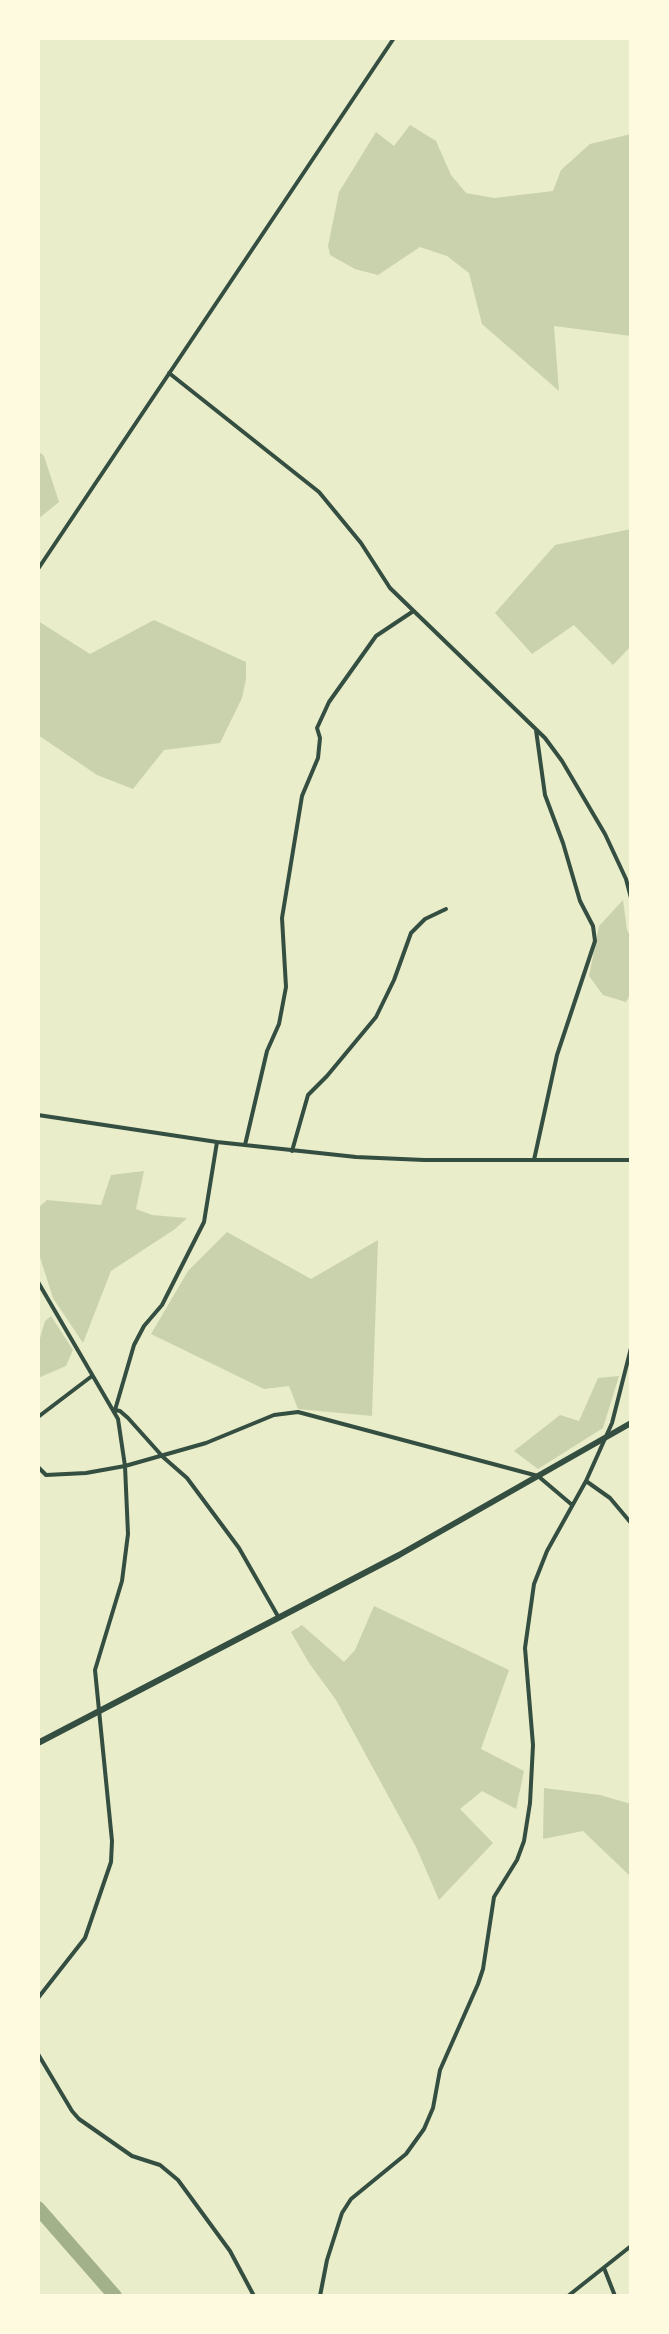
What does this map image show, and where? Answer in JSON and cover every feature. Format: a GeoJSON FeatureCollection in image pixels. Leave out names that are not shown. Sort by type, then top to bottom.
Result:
{"type":"FeatureCollection","features":[{"type":"Feature","properties":{"kind":"highway"},"geometry":{"type":"LineString","coordinates":[[38,1743],[399,1555],[631,1423]]}},
{"type":"Feature","properties":{"kind":"street"},"geometry":{"type":"LineString","coordinates":[[38,569],[394,38]]}},
{"type":"Feature","properties":{"kind":"street"},"geometry":{"type":"LineString","coordinates":[[169,373],[241,427],[319,492],[361,543],[390,588],[480,673],[555,750],[605,834],[626,879],[631,898]]}},
{"type":"Feature","properties":{"kind":"street"},"geometry":{"type":"LineString","coordinates":[[245,1145],[267,1051],[279,1024],[286,987],[282,918],[302,796],[318,758],[320,738],[317,728],[329,702],[376,636],[413,612]]}},
{"type":"Feature","properties":{"kind":"street"},"geometry":{"type":"LineString","coordinates":[[534,1160],[557,1055],[595,941],[593,926],[580,901],[545,795],[536,730]]}},
{"type":"Feature","properties":{"kind":"street"},"geometry":{"type":"LineString","coordinates":[[292,1151],[308,1095],[376,1017],[411,933],[425,919],[446,909]]}},
{"type":"Feature","properties":{"kind":"street"},"geometry":{"type":"LineString","coordinates":[[38,1115],[292,1151],[424,1160],[631,1160]]}},
{"type":"Feature","properties":{"kind":"street"},"geometry":{"type":"LineString","coordinates":[[115,1410],[134,1345],[144,1326],[162,1305],[204,1222],[217,1142]]}},
{"type":"Feature","properties":{"kind":"street"},"geometry":{"type":"LineString","coordinates":[[38,1282],[115,1410],[123,1443],[128,1534],[122,1581],[95,1670],[112,1841],[111,1862],[85,1938],[38,1998]]}},
{"type":"Feature","properties":{"kind":"street"},"geometry":{"type":"LineString","coordinates":[[320,2296],[327,2260],[342,2213],[351,2199],[406,2154],[424,2129],[433,2108],[440,2070],[483,1969],[494,1897],[517,1860],[524,1841],[533,1778],[525,1648],[534,1584],[547,1551],[607,1436],[631,1348]]}},
{"type":"Feature","properties":{"kind":"street"},"geometry":{"type":"LineString","coordinates":[[38,1417],[92,1376]]}},
{"type":"Feature","properties":{"kind":"street"},"geometry":{"type":"LineString","coordinates":[[115,1410],[128,1418],[187,1478],[239,1548],[279,1618]]}},
{"type":"Feature","properties":{"kind":"street"},"geometry":{"type":"LineString","coordinates":[[38,1467],[46,1475],[86,1473],[125,1466],[163,1457],[274,1415],[298,1412],[538,1476],[571,1504]]}},
{"type":"Feature","properties":{"kind":"street"},"geometry":{"type":"LineString","coordinates":[[586,1481],[610,1498],[631,1523]]}},
{"type":"Feature","properties":{"kind":"street"},"geometry":{"type":"LineString","coordinates":[[38,2054],[79,2119],[122,2150],[160,2165],[178,2180],[230,2251],[254,2296]]}},
{"type":"Feature","properties":{"kind":"street"},"geometry":{"type":"LineString","coordinates":[[568,2296],[631,2246]]}},
{"type":"Feature","properties":{"kind":"street"},"geometry":{"type":"LineString","coordinates":[[604,2268],[615,2296]]}},
{"type":"Feature","properties":{"kind":"green space"},"geometry":{"type":"Polygon","coordinates":[[[410,125],[436,141],[451,175],[466,193],[494,198],[553,191],[561,170],[590,144],[631,134],[631,336],[554,326],[559,391],[482,324],[469,273],[447,256],[420,247],[378,275],[355,269],[330,255],[328,246],[339,192],[376,132],[394,146],[410,125]]]}},
{"type":"Feature","properties":{"kind":"green space"},"geometry":{"type":"Polygon","coordinates":[[[38,451],[44,456],[59,502],[38,519],[38,451]]]}},
{"type":"Feature","properties":{"kind":"green space"},"geometry":{"type":"Polygon","coordinates":[[[631,529],[631,646],[613,665],[574,625],[532,654],[495,613],[555,545],[631,529]]]}},
{"type":"Feature","properties":{"kind":"green space"},"geometry":{"type":"Polygon","coordinates":[[[154,620],[246,662],[246,679],[242,698],[220,743],[164,750],[133,789],[97,775],[38,735],[38,621],[90,654],[154,620]]]}},
{"type":"Feature","properties":{"kind":"green space"},"geometry":{"type":"Polygon","coordinates":[[[623,900],[627,930],[631,937],[631,993],[626,1002],[603,995],[589,976],[599,926],[623,900]]]}},
{"type":"Feature","properties":{"kind":"green space"},"geometry":{"type":"Polygon","coordinates":[[[144,1171],[136,1209],[152,1215],[187,1218],[111,1271],[83,1343],[53,1298],[38,1251],[38,1208],[47,1200],[101,1205],[111,1175],[144,1171]]]}},
{"type":"Feature","properties":{"kind":"green space"},"geometry":{"type":"Polygon","coordinates":[[[227,1232],[311,1279],[378,1240],[372,1416],[298,1409],[289,1386],[264,1389],[151,1334],[188,1271],[227,1232]]]}},
{"type":"Feature","properties":{"kind":"green space"},"geometry":{"type":"Polygon","coordinates":[[[51,1316],[73,1350],[66,1366],[38,1378],[38,1345],[45,1321],[51,1316]]]}},
{"type":"Feature","properties":{"kind":"green space"},"geometry":{"type":"Polygon","coordinates":[[[619,1376],[603,1428],[538,1469],[514,1451],[560,1415],[579,1421],[598,1378],[619,1376]]]}},
{"type":"Feature","properties":{"kind":"green space"},"geometry":{"type":"Polygon","coordinates":[[[374,1606],[509,1670],[481,1749],[524,1771],[516,1809],[482,1791],[460,1809],[493,1843],[439,1900],[416,1847],[336,1700],[291,1632],[302,1625],[344,1662],[355,1650],[374,1606]]]}},
{"type":"Feature","properties":{"kind":"green space"},"geometry":{"type":"Polygon","coordinates":[[[544,1788],[600,1795],[631,1804],[631,1877],[583,1831],[543,1839],[544,1788]]]}},
{"type":"Feature","properties":{"kind":"waterway"},"geometry":{"type":"LineString","coordinates":[[38,2208],[115,2296]]}}]}
